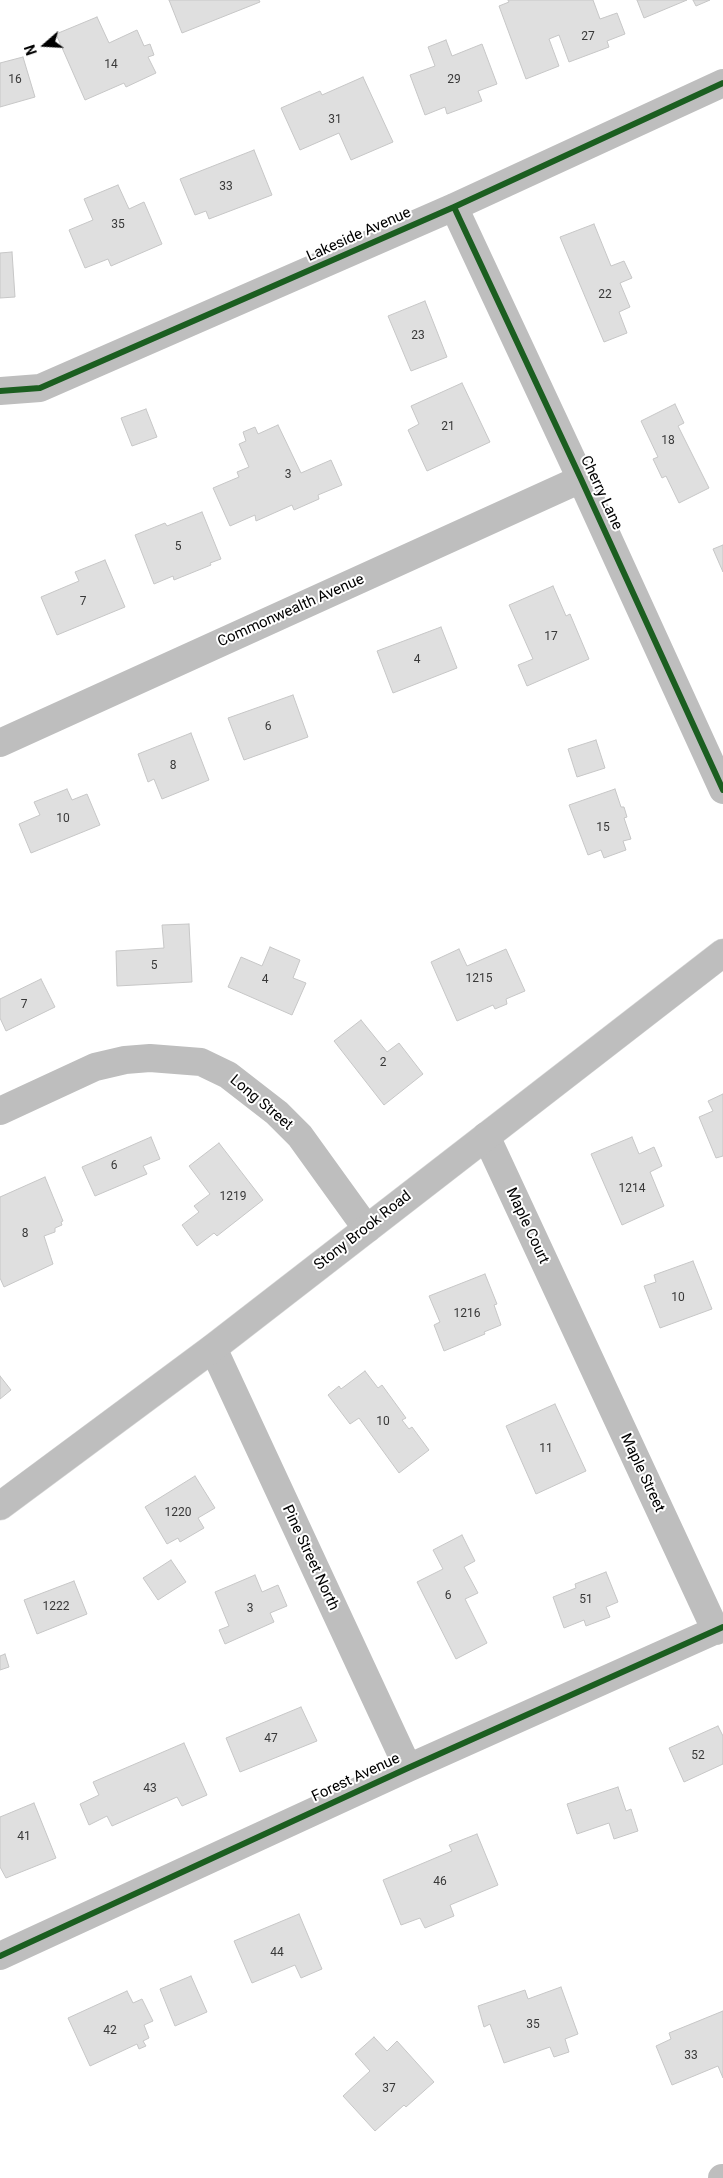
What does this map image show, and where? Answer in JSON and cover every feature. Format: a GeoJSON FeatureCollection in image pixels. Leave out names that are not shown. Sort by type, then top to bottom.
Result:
{"type":"FeatureCollection","features":[{"type":"Feature","properties":{"kind":"street","name":"Lakeside Avenue"},"geometry":{"type":"LineString","coordinates":[[0,391],[40,388],[454,207],[723,83]]}},
{"type":"Feature","properties":{"kind":"street","name":"Cherry Lane"},"geometry":{"type":"LineString","coordinates":[[454,207],[582,479],[723,790]]}},
{"type":"Feature","properties":{"kind":"street","name":"Commonwealth Avenue"},"geometry":{"type":"LineString","coordinates":[[0,743],[582,479]]}},
{"type":"Feature","properties":{"kind":"street","name":"Stony Brook Road"},"geometry":{"type":"LineString","coordinates":[[0,1506],[213,1348],[723,953]]}},
{"type":"Feature","properties":{"kind":"street","name":"Long Street"},"geometry":{"type":"LineString","coordinates":[[0,1111],[95,1067],[150,1058],[201,1062],[228,1075],[283,1119],[300,1136],[366,1229]]}},
{"type":"Feature","properties":{"kind":"street","name":"Maple Court"},"geometry":{"type":"LineString","coordinates":[[486,1136],[568,1315]]}},
{"type":"Feature","properties":{"kind":"street","name":"Maple Street"},"geometry":{"type":"LineString","coordinates":[[568,1315],[719,1629]]}},
{"type":"Feature","properties":{"kind":"street","name":"Pine Street North"},"geometry":{"type":"LineString","coordinates":[[213,1348],[408,1768]]}},
{"type":"Feature","properties":{"kind":"street","name":"Forest Avenue"},"geometry":{"type":"LineString","coordinates":[[0,1956],[408,1768],[719,1629]]}},
{"type":"Feature","properties":{"kind":"building"},"geometry":{"type":"Polygon","coordinates":[[[169,0],[259,0],[260,2],[182,33],[169,0]]]}},
{"type":"Feature","properties":{"kind":"building"},"geometry":{"type":"Polygon","coordinates":[[[508,0],[593,0],[600,19],[617,13],[625,34],[607,41],[609,47],[569,62],[559,35],[549,39],[559,66],[526,79],[499,6],[509,2],[508,0]]]}},
{"type":"Feature","properties":{"kind":"building"},"geometry":{"type":"Polygon","coordinates":[[[637,0],[687,0],[644,18],[637,0]]]}},
{"type":"Feature","properties":{"kind":"building"},"geometry":{"type":"Polygon","coordinates":[[[693,0],[710,0],[696,6],[693,0]]]}},
{"type":"Feature","properties":{"kind":"building"},"geometry":{"type":"Polygon","coordinates":[[[97,17],[109,43],[137,30],[144,46],[150,44],[154,55],[148,57],[156,73],[126,87],[124,83],[85,100],[56,34],[97,17]]]}},
{"type":"Feature","properties":{"kind":"building"},"geometry":{"type":"Polygon","coordinates":[[[446,40],[452,56],[482,44],[497,84],[478,91],[482,101],[447,114],[445,107],[425,115],[410,75],[435,66],[428,47],[446,40]]]}},
{"type":"Feature","properties":{"kind":"building"},"geometry":{"type":"Polygon","coordinates":[[[23,57],[35,97],[0,107],[0,63],[23,57]]]}},
{"type":"Feature","properties":{"kind":"building"},"geometry":{"type":"Polygon","coordinates":[[[363,77],[393,142],[351,160],[339,133],[300,150],[281,108],[320,91],[322,95],[363,77]]]}},
{"type":"Feature","properties":{"kind":"building"},"geometry":{"type":"Polygon","coordinates":[[[254,150],[272,195],[209,219],[206,211],[195,215],[180,179],[254,150]]]}},
{"type":"Feature","properties":{"kind":"building"},"geometry":{"type":"Polygon","coordinates":[[[118,185],[129,209],[144,202],[162,244],[111,266],[108,259],[85,268],[69,230],[93,220],[84,199],[118,185]]]}},
{"type":"Feature","properties":{"kind":"building"},"geometry":{"type":"Polygon","coordinates":[[[594,224],[611,266],[624,261],[632,278],[620,283],[630,307],[619,312],[627,333],[604,342],[560,237],[594,224]]]}},
{"type":"Feature","properties":{"kind":"building"},"geometry":{"type":"Polygon","coordinates":[[[12,252],[15,297],[0,298],[0,253],[12,252]]]}},
{"type":"Feature","properties":{"kind":"building"},"geometry":{"type":"Polygon","coordinates":[[[425,301],[447,357],[411,371],[388,316],[425,301]]]}},
{"type":"Feature","properties":{"kind":"building"},"geometry":{"type":"Polygon","coordinates":[[[462,383],[490,442],[427,471],[408,430],[419,424],[411,406],[462,383]]]}},
{"type":"Feature","properties":{"kind":"building"},"geometry":{"type":"Polygon","coordinates":[[[675,404],[684,423],[678,426],[709,488],[679,503],[666,476],[662,478],[653,459],[658,457],[641,421],[675,404]]]}},
{"type":"Feature","properties":{"kind":"building"},"geometry":{"type":"Polygon","coordinates":[[[146,409],[157,437],[132,446],[121,418],[146,409]]]}},
{"type":"Feature","properties":{"kind":"building"},"geometry":{"type":"Polygon","coordinates":[[[278,425],[301,473],[331,460],[342,485],[318,495],[319,499],[294,510],[292,505],[256,521],[255,515],[230,526],[213,488],[239,477],[237,472],[249,467],[239,444],[246,441],[243,432],[255,427],[258,434],[278,425]]]}},
{"type":"Feature","properties":{"kind":"building"},"geometry":{"type":"Polygon","coordinates":[[[202,512],[221,559],[174,580],[173,576],[154,584],[135,535],[165,523],[167,526],[202,512]]]}},
{"type":"Feature","properties":{"kind":"building"},"geometry":{"type":"Polygon","coordinates":[[[723,545],[723,572],[713,549],[723,545]]]}},
{"type":"Feature","properties":{"kind":"building"},"geometry":{"type":"Polygon","coordinates":[[[105,560],[125,607],[57,635],[41,597],[79,581],[75,572],[105,560]]]}},
{"type":"Feature","properties":{"kind":"building"},"geometry":{"type":"Polygon","coordinates":[[[553,586],[566,616],[570,614],[589,659],[527,686],[518,665],[533,659],[509,605],[553,586]]]}},
{"type":"Feature","properties":{"kind":"building"},"geometry":{"type":"Polygon","coordinates":[[[441,627],[457,668],[393,693],[377,651],[441,627]]]}},
{"type":"Feature","properties":{"kind":"building"},"geometry":{"type":"Polygon","coordinates":[[[293,695],[308,737],[244,760],[228,718],[293,695]]]}},
{"type":"Feature","properties":{"kind":"building"},"geometry":{"type":"Polygon","coordinates":[[[191,733],[209,780],[162,799],[154,779],[148,782],[138,754],[191,733]]]}},
{"type":"Feature","properties":{"kind":"building"},"geometry":{"type":"Polygon","coordinates":[[[596,740],[605,768],[577,777],[568,749],[596,740]]]}},
{"type":"Feature","properties":{"kind":"building"},"geometry":{"type":"Polygon","coordinates":[[[67,789],[72,800],[87,794],[100,825],[31,853],[19,824],[40,815],[34,802],[67,789]]]}},
{"type":"Feature","properties":{"kind":"building"},"geometry":{"type":"Polygon","coordinates":[[[615,789],[621,807],[624,807],[627,817],[624,818],[631,839],[623,841],[626,850],[604,858],[601,850],[588,855],[569,805],[615,789]]]}},
{"type":"Feature","properties":{"kind":"building"},"geometry":{"type":"Polygon","coordinates":[[[189,924],[192,982],[117,986],[116,951],[164,948],[162,925],[189,924]]]}},
{"type":"Feature","properties":{"kind":"building"},"geometry":{"type":"Polygon","coordinates":[[[270,947],[300,960],[293,978],[306,983],[292,1015],[228,987],[241,957],[262,966],[270,947]]]}},
{"type":"Feature","properties":{"kind":"building"},"geometry":{"type":"Polygon","coordinates":[[[459,949],[467,966],[506,949],[525,991],[506,999],[507,1004],[495,1009],[493,1005],[457,1021],[431,962],[459,949]]]}},
{"type":"Feature","properties":{"kind":"building"},"geometry":{"type":"Polygon","coordinates":[[[41,979],[55,1007],[6,1031],[0,1018],[0,999],[41,979]]]}},
{"type":"Feature","properties":{"kind":"building"},"geometry":{"type":"Polygon","coordinates":[[[361,1020],[387,1052],[399,1043],[423,1074],[384,1105],[334,1041],[361,1020]]]}},
{"type":"Feature","properties":{"kind":"building"},"geometry":{"type":"Polygon","coordinates":[[[723,1094],[723,1156],[716,1158],[699,1117],[713,1111],[708,1101],[723,1094]]]}},
{"type":"Feature","properties":{"kind":"building"},"geometry":{"type":"Polygon","coordinates":[[[151,1137],[160,1159],[143,1166],[147,1174],[95,1196],[82,1167],[151,1137]]]}},
{"type":"Feature","properties":{"kind":"building"},"geometry":{"type":"Polygon","coordinates":[[[632,1137],[639,1154],[654,1147],[662,1166],[650,1172],[664,1206],[622,1225],[591,1154],[632,1137]]]}},
{"type":"Feature","properties":{"kind":"building"},"geometry":{"type":"Polygon","coordinates":[[[219,1143],[263,1200],[217,1236],[214,1233],[197,1246],[182,1225],[199,1212],[194,1206],[210,1194],[189,1166],[219,1143]]]}},
{"type":"Feature","properties":{"kind":"building"},"geometry":{"type":"Polygon","coordinates":[[[45,1177],[63,1221],[61,1222],[62,1225],[55,1228],[55,1232],[44,1236],[53,1264],[4,1287],[0,1278],[0,1197],[45,1177]]]}},
{"type":"Feature","properties":{"kind":"building"},"geometry":{"type":"Polygon","coordinates":[[[693,1261],[712,1309],[660,1328],[644,1286],[656,1282],[654,1275],[693,1261]]]}},
{"type":"Feature","properties":{"kind":"building"},"geometry":{"type":"Polygon","coordinates":[[[485,1274],[497,1304],[494,1305],[501,1325],[484,1332],[485,1334],[444,1351],[434,1325],[440,1322],[429,1296],[485,1274]]]}},
{"type":"Feature","properties":{"kind":"building"},"geometry":{"type":"Polygon","coordinates":[[[365,1371],[378,1388],[382,1385],[406,1418],[402,1420],[409,1429],[412,1427],[429,1450],[399,1473],[359,1418],[350,1424],[328,1395],[339,1386],[341,1389],[365,1371]]]}},
{"type":"Feature","properties":{"kind":"building"},"geometry":{"type":"Polygon","coordinates":[[[0,1376],[11,1390],[0,1399],[0,1376]]]}},
{"type":"Feature","properties":{"kind":"building"},"geometry":{"type":"Polygon","coordinates":[[[555,1404],[586,1471],[536,1494],[506,1426],[555,1404]]]}},
{"type":"Feature","properties":{"kind":"building"},"geometry":{"type":"Polygon","coordinates":[[[195,1476],[215,1508],[198,1518],[204,1528],[180,1542],[178,1538],[167,1544],[145,1507],[195,1476]]]}},
{"type":"Feature","properties":{"kind":"building"},"geometry":{"type":"Polygon","coordinates":[[[462,1535],[475,1561],[464,1567],[478,1593],[465,1599],[487,1643],[456,1659],[417,1582],[443,1569],[433,1550],[462,1535]]]}},
{"type":"Feature","properties":{"kind":"building"},"geometry":{"type":"Polygon","coordinates":[[[171,1560],[186,1582],[158,1600],[143,1578],[171,1560]]]}},
{"type":"Feature","properties":{"kind":"building"},"geometry":{"type":"Polygon","coordinates":[[[606,1572],[618,1602],[606,1607],[610,1617],[586,1626],[584,1620],[564,1628],[553,1597],[576,1588],[575,1584],[606,1572]]]}},
{"type":"Feature","properties":{"kind":"building"},"geometry":{"type":"Polygon","coordinates":[[[255,1575],[262,1592],[278,1585],[287,1606],[270,1613],[274,1622],[225,1644],[219,1630],[229,1626],[215,1592],[255,1575]]]}},
{"type":"Feature","properties":{"kind":"building"},"geometry":{"type":"Polygon","coordinates":[[[74,1581],[87,1614],[37,1634],[24,1600],[74,1581]]]}},
{"type":"Feature","properties":{"kind":"building"},"geometry":{"type":"Polygon","coordinates":[[[5,1654],[9,1667],[0,1670],[0,1656],[5,1654]]]}},
{"type":"Feature","properties":{"kind":"building"},"geometry":{"type":"Polygon","coordinates":[[[301,1707],[317,1741],[240,1772],[226,1738],[301,1707]]]}},
{"type":"Feature","properties":{"kind":"building"},"geometry":{"type":"Polygon","coordinates":[[[718,1726],[723,1736],[723,1764],[684,1782],[669,1748],[718,1726]]]}},
{"type":"Feature","properties":{"kind":"building"},"geometry":{"type":"Polygon","coordinates":[[[184,1743],[207,1795],[182,1806],[177,1797],[112,1826],[107,1816],[89,1825],[80,1804],[99,1795],[93,1782],[184,1743]]]}},
{"type":"Feature","properties":{"kind":"building"},"geometry":{"type":"Polygon","coordinates":[[[618,1787],[626,1811],[631,1809],[638,1831],[614,1839],[609,1823],[577,1834],[567,1804],[618,1787]]]}},
{"type":"Feature","properties":{"kind":"building"},"geometry":{"type":"Polygon","coordinates":[[[34,1803],[56,1858],[6,1878],[0,1867],[0,1817],[34,1803]]]}},
{"type":"Feature","properties":{"kind":"building"},"geometry":{"type":"Polygon","coordinates":[[[477,1834],[498,1885],[450,1905],[454,1916],[425,1928],[420,1918],[401,1925],[383,1880],[452,1851],[449,1845],[477,1834]]]}},
{"type":"Feature","properties":{"kind":"building"},"geometry":{"type":"Polygon","coordinates":[[[299,1914],[322,1969],[301,1978],[295,1965],[252,1983],[234,1941],[299,1914]]]}},
{"type":"Feature","properties":{"kind":"building"},"geometry":{"type":"Polygon","coordinates":[[[191,1976],[207,2012],[175,2026],[160,1989],[191,1976]]]}},
{"type":"Feature","properties":{"kind":"building"},"geometry":{"type":"Polygon","coordinates":[[[561,1987],[578,2034],[565,2039],[569,2052],[554,2057],[550,2047],[504,2063],[490,2024],[484,2027],[478,2006],[525,1990],[528,1999],[561,1987]]]}},
{"type":"Feature","properties":{"kind":"building"},"geometry":{"type":"Polygon","coordinates":[[[127,1991],[133,2003],[142,1999],[153,2021],[144,2025],[149,2038],[143,2041],[146,2046],[139,2049],[137,2044],[90,2066],[68,2018],[127,1991]]]}},
{"type":"Feature","properties":{"kind":"building"},"geometry":{"type":"Polygon","coordinates":[[[723,2011],[723,2078],[718,2066],[672,2085],[656,2046],[671,2039],[669,2033],[723,2011]]]}},
{"type":"Feature","properties":{"kind":"building"},"geometry":{"type":"Polygon","coordinates":[[[374,2037],[387,2051],[397,2041],[434,2082],[375,2131],[343,2096],[370,2071],[355,2054],[374,2037]]]}},
{"type":"Feature","properties":{"kind":"cycle path"},"geometry":{"type":"LineString","coordinates":[[0,391],[40,388],[454,207],[723,83]]}},
{"type":"Feature","properties":{"kind":"cycle path"},"geometry":{"type":"LineString","coordinates":[[454,207],[723,790]]}},
{"type":"Feature","properties":{"kind":"cycle path"},"geometry":{"type":"LineString","coordinates":[[0,1956],[408,1768],[723,1627]]}}]}
